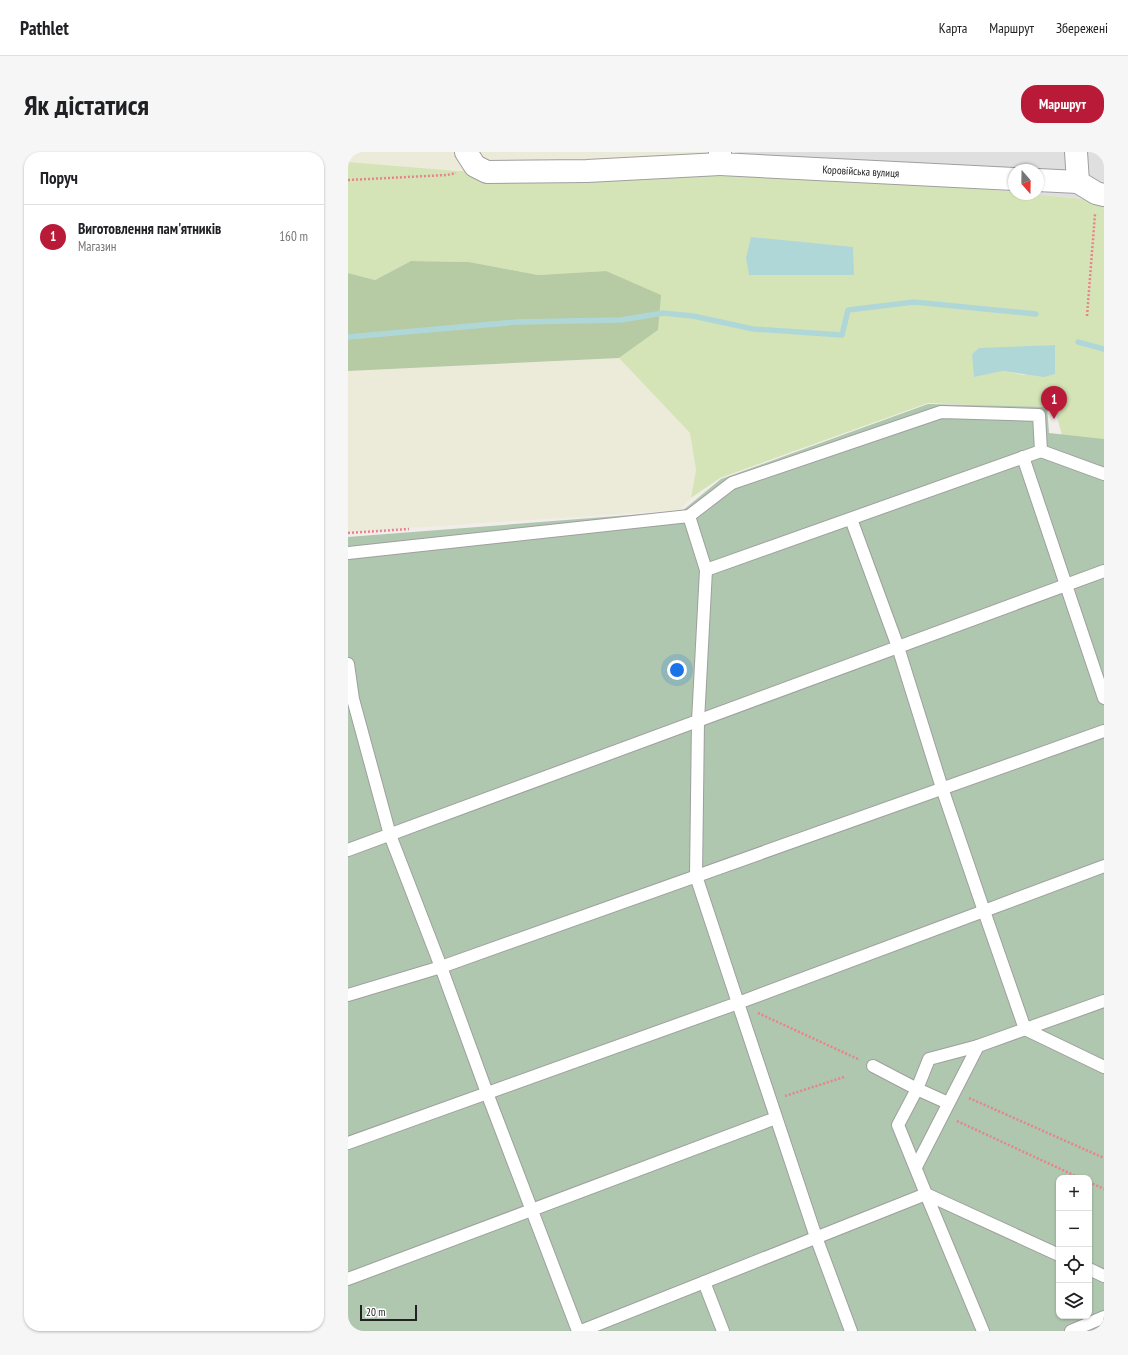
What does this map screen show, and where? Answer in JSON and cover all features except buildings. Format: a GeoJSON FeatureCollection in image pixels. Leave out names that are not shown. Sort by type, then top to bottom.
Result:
{"type":"FeatureCollection","features":[{"type":"Feature","properties":{"kind":"street"},"geometry":{"type":"LineString","coordinates":[[1076,152],[1078,182]]}},
{"type":"Feature","properties":{"kind":"street","name":"Коровійська вулиця"},"geometry":{"type":"LineString","coordinates":[[470,159],[487,172],[587,171],[720,158],[1008,179]]}},
{"type":"Feature","properties":{"kind":"street"},"geometry":{"type":"LineString","coordinates":[[1044,180],[1078,182],[1100,194]]}},
{"type":"Feature","properties":{"kind":"lane"},"geometry":{"type":"LineString","coordinates":[[348,553],[689,516],[732,483],[940,412],[1039,415],[1041,451]]}},
{"type":"Feature","properties":{"kind":"lane"},"geometry":{"type":"LineString","coordinates":[[706,570],[1041,451],[1104,474]]}},
{"type":"Feature","properties":{"kind":"lane"},"geometry":{"type":"LineString","coordinates":[[1022,457],[1104,698]]}},
{"type":"Feature","properties":{"kind":"lane"},"geometry":{"type":"LineString","coordinates":[[689,516],[706,570],[698,721],[696,876],[816,1237],[851,1331]]}},
{"type":"Feature","properties":{"kind":"lane"},"geometry":{"type":"LineString","coordinates":[[851,519],[898,647],[942,788],[1025,1029],[1104,1067]]}},
{"type":"Feature","properties":{"kind":"lane"},"geometry":{"type":"LineString","coordinates":[[348,850],[1104,571]]}},
{"type":"Feature","properties":{"kind":"lane"},"geometry":{"type":"LineString","coordinates":[[348,664],[350,700],[390,835],[441,967],[487,1093],[579,1331],[926,1194],[1056,1254]]}},
{"type":"Feature","properties":{"kind":"lane"},"geometry":{"type":"LineString","coordinates":[[348,995],[441,967],[1104,730]]}},
{"type":"Feature","properties":{"kind":"lane"},"geometry":{"type":"LineString","coordinates":[[348,1143],[738,1003],[1104,866]]}},
{"type":"Feature","properties":{"kind":"lane"},"geometry":{"type":"LineString","coordinates":[[983,1331],[898,1125],[917,1089],[929,1059],[978,1046],[1104,1001]]}},
{"type":"Feature","properties":{"kind":"lane"},"geometry":{"type":"LineString","coordinates":[[916,1167],[978,1046]]}},
{"type":"Feature","properties":{"kind":"lane"},"geometry":{"type":"LineString","coordinates":[[873,1066],[917,1089],[945,1109]]}},
{"type":"Feature","properties":{"kind":"lane"},"geometry":{"type":"LineString","coordinates":[[348,1279],[776,1118]]}},
{"type":"Feature","properties":{"kind":"lane"},"geometry":{"type":"LineString","coordinates":[[1092,1270],[1104,1276]]}},
{"type":"Feature","properties":{"kind":"lane"},"geometry":{"type":"LineString","coordinates":[[704,1282],[722,1331]]}},
{"type":"Feature","properties":{"kind":"lane"},"geometry":{"type":"LineString","coordinates":[[1071,1331],[1104,1317]]}},
{"type":"Feature","properties":{"kind":"path"},"geometry":{"type":"LineString","coordinates":[[348,180],[447,175],[464,171],[470,159]]}},
{"type":"Feature","properties":{"kind":"path"},"geometry":{"type":"LineString","coordinates":[[1087,316],[1100,194]]}},
{"type":"Feature","properties":{"kind":"path"},"geometry":{"type":"LineString","coordinates":[[738,1003],[873,1066]]}},
{"type":"Feature","properties":{"kind":"path"},"geometry":{"type":"LineString","coordinates":[[770,1101],[844,1077]]}},
{"type":"Feature","properties":{"kind":"path"},"geometry":{"type":"LineString","coordinates":[[954,1091],[1104,1158]]}},
{"type":"Feature","properties":{"kind":"path"},"geometry":{"type":"LineString","coordinates":[[945,1109],[1074,1175]]}},
{"type":"Feature","properties":{"kind":"path"},"geometry":{"type":"LineString","coordinates":[[1092,1183],[1104,1189]]}},
{"type":"Feature","properties":{"kind":"shaded area"},"geometry":{"type":"Polygon","coordinates":[[[348,152],[735,152],[735,164],[546,173],[463,171],[348,162],[348,152]]]}},
{"type":"Feature","properties":{"kind":"shaded area"},"geometry":{"type":"Polygon","coordinates":[[[735,152],[1104,152],[1104,201],[1044,195],[1044,164],[1008,164],[1008,191],[735,164],[735,152]]]}},
{"type":"Feature","properties":{"kind":"shaded area"},"geometry":{"type":"Polygon","coordinates":[[[619,358],[690,433],[696,470],[691,498],[680,510],[348,532],[348,371],[619,358]]]}},
{"type":"Feature","properties":{"kind":"green space"},"geometry":{"type":"Polygon","coordinates":[[[348,162],[458,171],[546,173],[735,164],[1008,191],[1008,200],[1044,200],[1044,195],[1104,201],[1104,446],[1064,443],[1055,409],[928,403],[720,478],[691,498],[696,470],[690,433],[619,358],[658,330],[606,271],[538,275],[469,262],[411,261],[375,280],[348,273],[348,162]],[[1055,345],[1018,347],[1002,371],[1025,375],[1055,345]]]}},
{"type":"Feature","properties":{"kind":"green space"},"geometry":{"type":"Polygon","coordinates":[[[411,261],[469,262],[538,275],[606,271],[661,295],[658,330],[619,358],[348,371],[348,273],[375,280],[411,261]]]}},
{"type":"Feature","properties":{"kind":"green space"},"geometry":{"type":"Polygon","coordinates":[[[928,404],[1047,407],[1049,433],[1104,439],[1104,1331],[348,1331],[348,537],[682,511],[721,479],[928,404]]]}},
{"type":"Feature","properties":{"kind":"water"},"geometry":{"type":"Polygon","coordinates":[[[751,237],[853,247],[854,275],[749,275],[746,258],[751,237]]]}},
{"type":"Feature","properties":{"kind":"water"},"geometry":{"type":"Polygon","coordinates":[[[1055,345],[1055,374],[1044,377],[1002,371],[974,377],[972,354],[979,348],[1055,345]]]}},
{"type":"Feature","properties":{"kind":"waterway"},"geometry":{"type":"LineString","coordinates":[[348,337],[517,322],[621,320],[663,313],[693,316],[753,329],[842,335],[848,310],[914,302],[1036,314]]}},
{"type":"Feature","properties":{"kind":"waterway"},"geometry":{"type":"LineString","coordinates":[[1078,342],[1104,349]]}},
{"type":"Feature","properties":{"kind":"place","name":"Виготовлення пам'ятників"},"geometry":{"type":"Point","coordinates":[1054,419]}}]}
